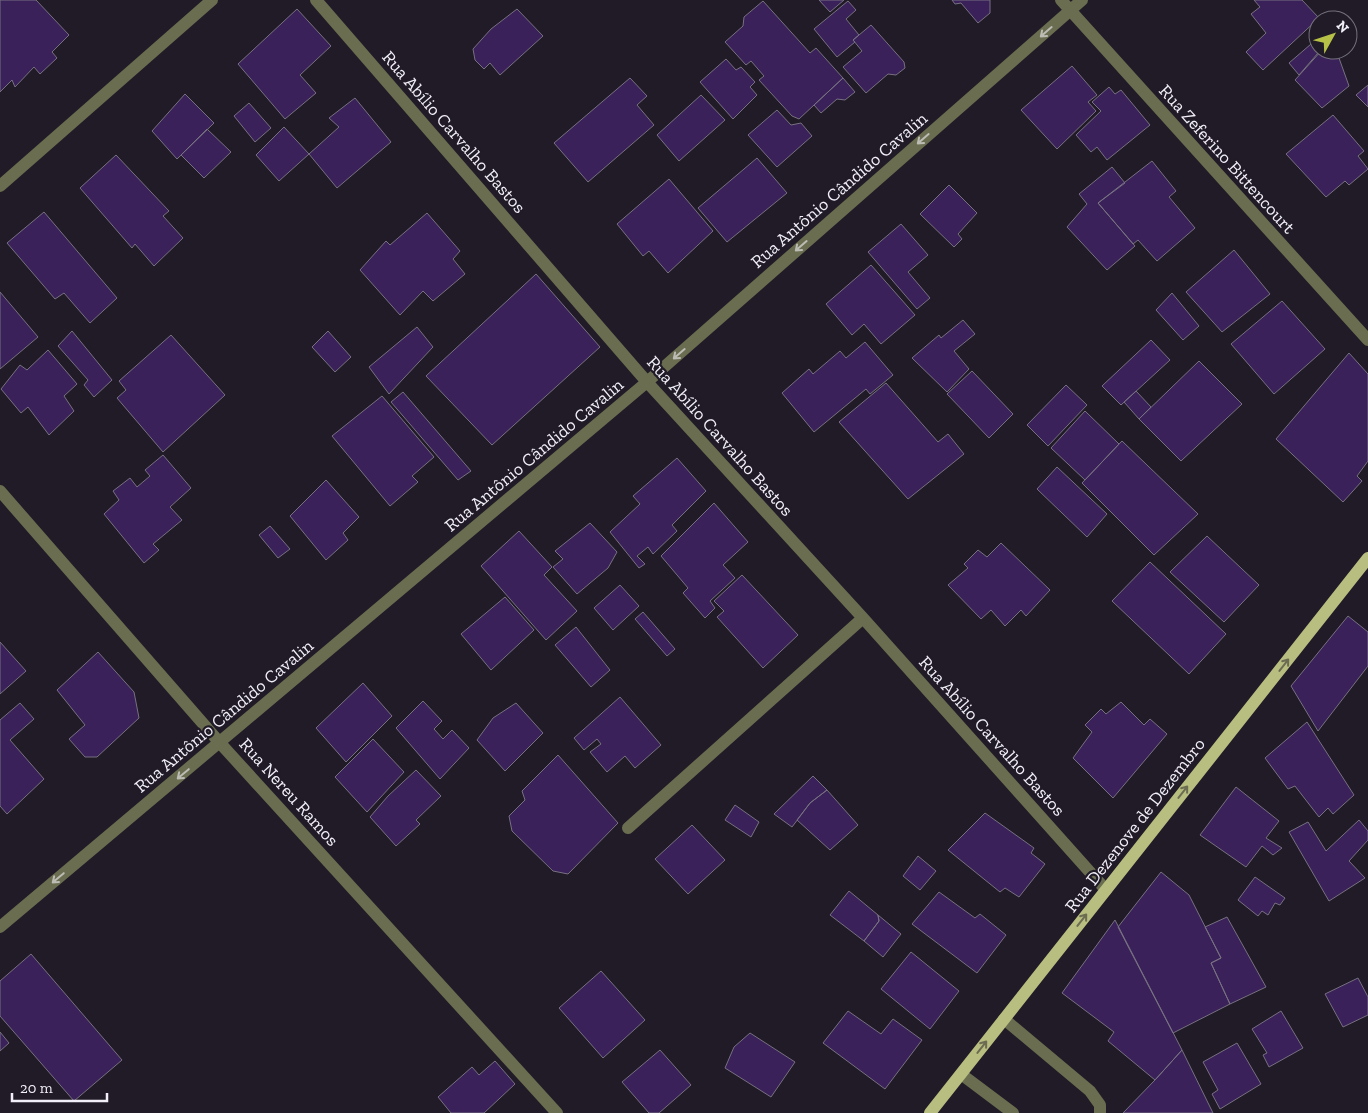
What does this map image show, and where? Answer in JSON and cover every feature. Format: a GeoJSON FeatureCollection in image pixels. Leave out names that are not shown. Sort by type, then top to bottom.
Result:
{"type":"FeatureCollection","features":[{"type":"Feature","properties":{"kind":"main road","name":"Rua Dezenove de Dezembro"},"geometry":{"type":"LineString","coordinates":[[930,1113],[1368,558]]}},
{"type":"Feature","properties":{"kind":"street"},"geometry":{"type":"LineString","coordinates":[[0,186],[212,0]]}},
{"type":"Feature","properties":{"kind":"street","name":"Rua Abílio Carvalho Bastos"},"geometry":{"type":"LineString","coordinates":[[316,0],[647,382],[863,618],[1106,890]]}},
{"type":"Feature","properties":{"kind":"street","name":"Rua Zeferino Bittencourt"},"geometry":{"type":"LineString","coordinates":[[1060,0],[1368,340]]}},
{"type":"Feature","properties":{"kind":"street","name":"Rua Antônio Cândido Cavalin"},"geometry":{"type":"LineString","coordinates":[[0,927],[647,382],[1082,0]]}},
{"type":"Feature","properties":{"kind":"street","name":"Rua Nereu Ramos"},"geometry":{"type":"LineString","coordinates":[[0,491],[220,743],[557,1113]]}},
{"type":"Feature","properties":{"kind":"street"},"geometry":{"type":"LineString","coordinates":[[628,828],[863,618]]}},
{"type":"Feature","properties":{"kind":"street"},"geometry":{"type":"LineString","coordinates":[[1004,1019],[1090,1092],[1100,1105],[1100,1113]]}},
{"type":"Feature","properties":{"kind":"street"},"geometry":{"type":"LineString","coordinates":[[961,1074],[1013,1113]]}},
{"type":"Feature","properties":{"kind":"building"},"geometry":{"type":"Polygon","coordinates":[[[0,0],[36,0],[69,35],[52,52],[57,58],[40,74],[34,67],[15,87],[12,80],[0,92],[0,0]]]}},
{"type":"Feature","properties":{"kind":"building"},"geometry":{"type":"Polygon","coordinates":[[[819,0],[844,0],[830,12],[819,0]]]}},
{"type":"Feature","properties":{"kind":"building"},"geometry":{"type":"Polygon","coordinates":[[[952,0],[990,0],[990,13],[978,23],[961,3],[955,4],[952,0]]]}},
{"type":"Feature","properties":{"kind":"building"},"geometry":{"type":"Polygon","coordinates":[[[1254,0],[1302,0],[1311,10],[1308,10],[1308,28],[1263,70],[1246,52],[1266,33],[1251,14],[1260,7],[1254,0]]]}},
{"type":"Feature","properties":{"kind":"building"},"geometry":{"type":"Polygon","coordinates":[[[763,1],[810,53],[816,48],[843,78],[799,119],[792,116],[759,80],[764,76],[751,61],[746,65],[725,42],[743,26],[744,17],[763,1]]]}},
{"type":"Feature","properties":{"kind":"building"},"geometry":{"type":"Polygon","coordinates":[[[848,1],[856,10],[846,19],[859,35],[853,40],[855,42],[837,57],[814,29],[848,1]]]}},
{"type":"Feature","properties":{"kind":"building"},"geometry":{"type":"Polygon","coordinates":[[[297,9],[331,46],[300,75],[316,93],[285,119],[238,64],[297,9]]]}},
{"type":"Feature","properties":{"kind":"building"},"geometry":{"type":"Polygon","coordinates":[[[517,9],[543,36],[500,75],[490,63],[484,69],[475,60],[473,49],[491,29],[517,9]]]}},
{"type":"Feature","properties":{"kind":"building"},"geometry":{"type":"Polygon","coordinates":[[[871,25],[904,62],[905,68],[896,75],[888,74],[866,93],[843,67],[862,51],[853,40],[871,25]]]}},
{"type":"Feature","properties":{"kind":"building"},"geometry":{"type":"Polygon","coordinates":[[[1308,47],[1308,60],[1312,60],[1299,75],[1289,63],[1308,47]]]}},
{"type":"Feature","properties":{"kind":"building"},"geometry":{"type":"Polygon","coordinates":[[[726,59],[736,70],[741,67],[755,82],[750,87],[757,95],[733,119],[700,82],[726,59]]]}},
{"type":"Feature","properties":{"kind":"building"},"geometry":{"type":"Polygon","coordinates":[[[1313,60],[1340,60],[1349,86],[1322,108],[1295,80],[1313,60]]]}},
{"type":"Feature","properties":{"kind":"building"},"geometry":{"type":"Polygon","coordinates":[[[1072,66],[1097,95],[1088,102],[1096,111],[1057,149],[1021,110],[1072,66]]]}},
{"type":"Feature","properties":{"kind":"building"},"geometry":{"type":"Polygon","coordinates":[[[630,78],[647,96],[637,105],[654,125],[588,182],[554,143],[630,78]]]}},
{"type":"Feature","properties":{"kind":"building"},"geometry":{"type":"Polygon","coordinates":[[[843,78],[855,92],[845,100],[837,99],[821,113],[814,105],[843,78]]]}},
{"type":"Feature","properties":{"kind":"building"},"geometry":{"type":"Polygon","coordinates":[[[1368,85],[1368,107],[1356,95],[1368,85]]]}},
{"type":"Feature","properties":{"kind":"building"},"geometry":{"type":"Polygon","coordinates":[[[1109,87],[1115,94],[1121,90],[1150,125],[1107,160],[1097,147],[1091,152],[1076,135],[1101,111],[1092,102],[1109,87]]]}},
{"type":"Feature","properties":{"kind":"building"},"geometry":{"type":"Polygon","coordinates":[[[185,94],[214,123],[177,159],[152,131],[185,94]]]}},
{"type":"Feature","properties":{"kind":"building"},"geometry":{"type":"Polygon","coordinates":[[[701,95],[725,120],[679,161],[657,135],[701,95]]]}},
{"type":"Feature","properties":{"kind":"building"},"geometry":{"type":"Polygon","coordinates":[[[355,98],[391,142],[337,188],[309,154],[339,127],[329,118],[355,98]]]}},
{"type":"Feature","properties":{"kind":"building"},"geometry":{"type":"Polygon","coordinates":[[[249,103],[271,128],[255,142],[234,116],[249,103]]]}},
{"type":"Feature","properties":{"kind":"building"},"geometry":{"type":"Polygon","coordinates":[[[777,110],[791,125],[801,123],[812,136],[777,167],[748,135],[777,110]]]}},
{"type":"Feature","properties":{"kind":"building"},"geometry":{"type":"Polygon","coordinates":[[[1333,115],[1364,151],[1358,156],[1368,169],[1349,185],[1345,181],[1326,197],[1286,154],[1333,115]]]}},
{"type":"Feature","properties":{"kind":"building"},"geometry":{"type":"Polygon","coordinates":[[[284,127],[309,154],[279,181],[256,155],[284,127]]]}},
{"type":"Feature","properties":{"kind":"building"},"geometry":{"type":"Polygon","coordinates":[[[207,129],[231,152],[204,178],[181,155],[207,129]]]}},
{"type":"Feature","properties":{"kind":"building"},"geometry":{"type":"Polygon","coordinates":[[[116,155],[169,211],[163,216],[183,238],[154,266],[135,244],[132,248],[80,188],[116,155]]]}},
{"type":"Feature","properties":{"kind":"building"},"geometry":{"type":"Polygon","coordinates":[[[757,158],[787,193],[727,242],[698,208],[757,158]]]}},
{"type":"Feature","properties":{"kind":"building"},"geometry":{"type":"Polygon","coordinates":[[[1152,161],[1176,191],[1169,197],[1195,228],[1157,261],[1138,240],[1133,244],[1098,203],[1152,161]]]}},
{"type":"Feature","properties":{"kind":"building"},"geometry":{"type":"Polygon","coordinates":[[[1112,167],[1125,183],[1098,203],[1135,246],[1107,270],[1067,227],[1087,204],[1079,194],[1112,167]]]}},
{"type":"Feature","properties":{"kind":"building"},"geometry":{"type":"Polygon","coordinates":[[[669,179],[713,231],[668,273],[649,251],[643,256],[617,224],[669,179]]]}},
{"type":"Feature","properties":{"kind":"building"},"geometry":{"type":"Polygon","coordinates":[[[949,185],[977,213],[958,234],[962,239],[954,247],[920,214],[949,185]]]}},
{"type":"Feature","properties":{"kind":"building"},"geometry":{"type":"Polygon","coordinates":[[[44,212],[117,298],[90,323],[64,293],[55,299],[7,243],[44,212]]]}},
{"type":"Feature","properties":{"kind":"building"},"geometry":{"type":"Polygon","coordinates":[[[427,213],[460,251],[453,259],[465,274],[433,301],[423,291],[400,315],[360,270],[386,241],[390,245],[427,213]]]}},
{"type":"Feature","properties":{"kind":"building"},"geometry":{"type":"Polygon","coordinates":[[[901,224],[928,255],[908,272],[930,298],[917,309],[868,252],[901,224]]]}},
{"type":"Feature","properties":{"kind":"building"},"geometry":{"type":"Polygon","coordinates":[[[1234,250],[1270,294],[1222,332],[1186,292],[1234,250]]]}},
{"type":"Feature","properties":{"kind":"building"},"geometry":{"type":"Polygon","coordinates":[[[871,265],[915,315],[881,344],[864,324],[852,335],[826,304],[871,265]]]}},
{"type":"Feature","properties":{"kind":"building"},"geometry":{"type":"Polygon","coordinates":[[[536,274],[600,347],[492,445],[426,376],[536,274]]]}},
{"type":"Feature","properties":{"kind":"building"},"geometry":{"type":"Polygon","coordinates":[[[0,292],[38,337],[0,369],[0,292]]]}},
{"type":"Feature","properties":{"kind":"building"},"geometry":{"type":"Polygon","coordinates":[[[1172,293],[1199,326],[1183,340],[1156,310],[1172,293]]]}},
{"type":"Feature","properties":{"kind":"building"},"geometry":{"type":"Polygon","coordinates":[[[1282,301],[1325,349],[1274,394],[1231,344],[1282,301]]]}},
{"type":"Feature","properties":{"kind":"building"},"geometry":{"type":"Polygon","coordinates":[[[963,320],[975,334],[954,351],[969,369],[947,392],[912,358],[939,335],[941,338],[963,320]]]}},
{"type":"Feature","properties":{"kind":"building"},"geometry":{"type":"Polygon","coordinates":[[[417,327],[433,347],[389,394],[369,367],[417,327]]]}},
{"type":"Feature","properties":{"kind":"building"},"geometry":{"type":"Polygon","coordinates":[[[72,331],[112,380],[94,397],[84,385],[88,380],[58,346],[72,331]]]}},
{"type":"Feature","properties":{"kind":"building"},"geometry":{"type":"Polygon","coordinates":[[[328,331],[351,357],[335,372],[312,347],[328,331]]]}},
{"type":"Feature","properties":{"kind":"building"},"geometry":{"type":"Polygon","coordinates":[[[171,335],[225,395],[163,452],[117,398],[126,390],[119,381],[171,335]]]}},
{"type":"Feature","properties":{"kind":"building"},"geometry":{"type":"Polygon","coordinates":[[[1151,340],[1170,360],[1121,405],[1102,386],[1151,340]]]}},
{"type":"Feature","properties":{"kind":"building"},"geometry":{"type":"Polygon","coordinates":[[[865,342],[893,375],[870,394],[866,389],[814,432],[782,393],[809,369],[813,374],[840,351],[846,358],[865,342]]]}},
{"type":"Feature","properties":{"kind":"building"},"geometry":{"type":"Polygon","coordinates":[[[48,350],[77,384],[64,396],[74,411],[49,435],[28,407],[21,413],[1,389],[20,365],[27,370],[48,350]]]}},
{"type":"Feature","properties":{"kind":"building"},"geometry":{"type":"Polygon","coordinates":[[[1349,353],[1368,374],[1368,461],[1357,476],[1362,481],[1343,502],[1276,439],[1349,353]]]}},
{"type":"Feature","properties":{"kind":"building"},"geometry":{"type":"Polygon","coordinates":[[[1199,361],[1242,404],[1181,461],[1139,419],[1199,361]]]}},
{"type":"Feature","properties":{"kind":"building"},"geometry":{"type":"Polygon","coordinates":[[[972,371],[1013,414],[989,438],[947,394],[972,371]]]}},
{"type":"Feature","properties":{"kind":"building"},"geometry":{"type":"Polygon","coordinates":[[[886,383],[938,442],[948,434],[964,454],[908,499],[839,422],[886,383]]]}},
{"type":"Feature","properties":{"kind":"building"},"geometry":{"type":"Polygon","coordinates":[[[1066,385],[1087,405],[1048,446],[1027,425],[1066,385]]]}},
{"type":"Feature","properties":{"kind":"building"},"geometry":{"type":"Polygon","coordinates":[[[1136,391],[1151,407],[1139,419],[1124,402],[1136,391]]]}},
{"type":"Feature","properties":{"kind":"building"},"geometry":{"type":"Polygon","coordinates":[[[403,392],[471,471],[458,480],[391,402],[403,392]]]}},
{"type":"Feature","properties":{"kind":"building"},"geometry":{"type":"Polygon","coordinates":[[[382,396],[434,457],[412,476],[418,482],[390,506],[332,436],[382,396]]]}},
{"type":"Feature","properties":{"kind":"building"},"geometry":{"type":"Polygon","coordinates":[[[1085,411],[1119,444],[1085,480],[1051,448],[1085,411]]]}},
{"type":"Feature","properties":{"kind":"building"},"geometry":{"type":"Polygon","coordinates":[[[1122,441],[1198,514],[1154,555],[1082,483],[1122,441]]]}},
{"type":"Feature","properties":{"kind":"building"},"geometry":{"type":"Polygon","coordinates":[[[163,455],[191,488],[170,507],[182,520],[153,544],[159,550],[144,563],[104,514],[119,500],[113,491],[130,478],[137,487],[150,476],[145,470],[163,455]]]}},
{"type":"Feature","properties":{"kind":"building"},"geometry":{"type":"Polygon","coordinates":[[[677,458],[706,491],[672,525],[677,531],[653,554],[648,547],[637,556],[645,564],[639,568],[610,532],[640,504],[633,496],[677,458]]]}},
{"type":"Feature","properties":{"kind":"building"},"geometry":{"type":"Polygon","coordinates":[[[1057,467],[1107,514],[1087,537],[1037,489],[1057,467]]]}},
{"type":"Feature","properties":{"kind":"building"},"geometry":{"type":"Polygon","coordinates":[[[326,480],[359,517],[343,533],[348,540],[326,560],[290,516],[326,480]]]}},
{"type":"Feature","properties":{"kind":"building"},"geometry":{"type":"Polygon","coordinates":[[[714,503],[748,542],[723,565],[735,578],[710,601],[715,608],[705,618],[683,593],[688,588],[661,556],[714,503]]]}},
{"type":"Feature","properties":{"kind":"building"},"geometry":{"type":"Polygon","coordinates":[[[590,523],[617,552],[608,568],[577,594],[553,567],[563,559],[555,551],[590,523]]]}},
{"type":"Feature","properties":{"kind":"building"},"geometry":{"type":"Polygon","coordinates":[[[270,526],[290,549],[278,558],[259,535],[270,526]]]}},
{"type":"Feature","properties":{"kind":"building"},"geometry":{"type":"Polygon","coordinates":[[[519,531],[552,567],[544,575],[577,611],[546,640],[481,566],[519,531]]]}},
{"type":"Feature","properties":{"kind":"building"},"geometry":{"type":"Polygon","coordinates":[[[1207,536],[1259,585],[1224,622],[1170,572],[1207,536]]]}},
{"type":"Feature","properties":{"kind":"building"},"geometry":{"type":"Polygon","coordinates":[[[1001,543],[1050,590],[1026,616],[1021,610],[1005,626],[991,610],[981,619],[948,585],[968,568],[964,564],[978,550],[987,557],[1001,543]]]}},
{"type":"Feature","properties":{"kind":"building"},"geometry":{"type":"Polygon","coordinates":[[[1150,562],[1226,634],[1189,674],[1112,601],[1150,562]]]}},
{"type":"Feature","properties":{"kind":"building"},"geometry":{"type":"Polygon","coordinates":[[[742,575],[798,635],[763,668],[717,617],[724,611],[714,601],[742,575]]]}},
{"type":"Feature","properties":{"kind":"building"},"geometry":{"type":"Polygon","coordinates":[[[620,585],[639,606],[613,630],[594,608],[620,585]]]}},
{"type":"Feature","properties":{"kind":"building"},"geometry":{"type":"Polygon","coordinates":[[[505,597],[534,630],[491,670],[461,634],[505,597]]]}},
{"type":"Feature","properties":{"kind":"building"},"geometry":{"type":"Polygon","coordinates":[[[643,612],[675,649],[667,656],[635,619],[643,612]]]}},
{"type":"Feature","properties":{"kind":"building"},"geometry":{"type":"Polygon","coordinates":[[[1348,616],[1368,632],[1368,666],[1318,731],[1291,686],[1348,616]]]}},
{"type":"Feature","properties":{"kind":"building"},"geometry":{"type":"Polygon","coordinates":[[[576,627],[610,670],[591,687],[555,645],[576,627]]]}},
{"type":"Feature","properties":{"kind":"building"},"geometry":{"type":"Polygon","coordinates":[[[0,642],[26,671],[0,694],[0,642]]]}},
{"type":"Feature","properties":{"kind":"building"},"geometry":{"type":"Polygon","coordinates":[[[98,652],[134,692],[139,718],[97,757],[85,757],[69,739],[85,725],[57,690],[98,652]]]}},
{"type":"Feature","properties":{"kind":"building"},"geometry":{"type":"Polygon","coordinates":[[[363,683],[392,716],[346,762],[316,728],[363,683]]]}},
{"type":"Feature","properties":{"kind":"building"},"geometry":{"type":"Polygon","coordinates":[[[620,697],[661,745],[635,768],[625,756],[607,772],[590,752],[601,744],[597,739],[584,750],[574,738],[620,697]]]}},
{"type":"Feature","properties":{"kind":"building"},"geometry":{"type":"Polygon","coordinates":[[[423,701],[442,721],[434,729],[443,739],[452,730],[469,748],[440,779],[396,728],[423,701]]]}},
{"type":"Feature","properties":{"kind":"building"},"geometry":{"type":"Polygon","coordinates":[[[1121,702],[1144,725],[1150,719],[1167,734],[1113,798],[1073,758],[1092,732],[1085,725],[1101,709],[1106,714],[1121,702]]]}},
{"type":"Feature","properties":{"kind":"building"},"geometry":{"type":"Polygon","coordinates":[[[20,703],[34,719],[10,740],[44,779],[7,814],[0,806],[0,720],[20,703]]]}},
{"type":"Feature","properties":{"kind":"building"},"geometry":{"type":"Polygon","coordinates":[[[516,703],[543,733],[505,771],[477,740],[493,718],[516,703]]]}},
{"type":"Feature","properties":{"kind":"building"},"geometry":{"type":"Polygon","coordinates":[[[1307,722],[1354,795],[1333,814],[1328,808],[1319,817],[1295,786],[1288,789],[1265,758],[1307,722]]]}},
{"type":"Feature","properties":{"kind":"building"},"geometry":{"type":"Polygon","coordinates":[[[373,739],[404,772],[367,812],[335,777],[373,739]]]}},
{"type":"Feature","properties":{"kind":"building"},"geometry":{"type":"Polygon","coordinates":[[[558,755],[618,823],[568,874],[553,871],[512,831],[509,816],[525,800],[522,791],[558,755]]]}},
{"type":"Feature","properties":{"kind":"building"},"geometry":{"type":"Polygon","coordinates":[[[416,770],[441,796],[416,820],[420,824],[396,846],[370,817],[388,796],[416,770]]]}},
{"type":"Feature","properties":{"kind":"building"},"geometry":{"type":"Polygon","coordinates":[[[813,776],[827,790],[810,803],[792,827],[774,814],[813,776]]]}},
{"type":"Feature","properties":{"kind":"building"},"geometry":{"type":"Polygon","coordinates":[[[1236,787],[1279,821],[1266,838],[1282,848],[1273,855],[1262,846],[1246,867],[1200,835],[1236,787]]]}},
{"type":"Feature","properties":{"kind":"building"},"geometry":{"type":"Polygon","coordinates":[[[827,790],[858,825],[830,850],[797,820],[810,803],[827,790]]]}},
{"type":"Feature","properties":{"kind":"building"},"geometry":{"type":"Polygon","coordinates":[[[735,805],[759,822],[751,837],[725,820],[735,805]]]}},
{"type":"Feature","properties":{"kind":"building"},"geometry":{"type":"Polygon","coordinates":[[[985,813],[1034,848],[1031,853],[1045,864],[1019,897],[1005,888],[1000,892],[948,850],[985,813]]]}},
{"type":"Feature","properties":{"kind":"building"},"geometry":{"type":"Polygon","coordinates":[[[1359,820],[1368,831],[1368,840],[1349,861],[1365,878],[1329,901],[1289,832],[1308,822],[1326,851],[1359,820]]]}},
{"type":"Feature","properties":{"kind":"building"},"geometry":{"type":"Polygon","coordinates":[[[692,825],[725,860],[688,894],[655,859],[692,825]]]}},
{"type":"Feature","properties":{"kind":"building"},"geometry":{"type":"Polygon","coordinates":[[[918,856],[936,871],[920,890],[903,876],[918,856]]]}},
{"type":"Feature","properties":{"kind":"building"},"geometry":{"type":"Polygon","coordinates":[[[1161,872],[1189,895],[1221,958],[1211,963],[1230,1004],[1173,1033],[1118,927],[1161,872]]]}},
{"type":"Feature","properties":{"kind":"building"},"geometry":{"type":"Polygon","coordinates":[[[1255,877],[1285,898],[1280,905],[1275,903],[1268,915],[1262,911],[1258,916],[1238,900],[1255,877]]]}},
{"type":"Feature","properties":{"kind":"building"},"geometry":{"type":"Polygon","coordinates":[[[849,891],[878,915],[879,921],[864,941],[830,915],[849,891]]]}},
{"type":"Feature","properties":{"kind":"building"},"geometry":{"type":"Polygon","coordinates":[[[939,892],[975,918],[980,914],[1006,935],[977,973],[912,924],[939,892]]]}},
{"type":"Feature","properties":{"kind":"building"},"geometry":{"type":"Polygon","coordinates":[[[878,915],[901,934],[883,957],[864,941],[879,921],[878,915]]]}},
{"type":"Feature","properties":{"kind":"building"},"geometry":{"type":"Polygon","coordinates":[[[1227,917],[1266,987],[1230,1004],[1211,963],[1221,958],[1205,927],[1227,917]]]}},
{"type":"Feature","properties":{"kind":"building"},"geometry":{"type":"Polygon","coordinates":[[[1115,920],[1182,1050],[1155,1080],[1108,1041],[1114,1032],[1062,993],[1115,920]]]}},
{"type":"Feature","properties":{"kind":"building"},"geometry":{"type":"Polygon","coordinates":[[[911,952],[959,991],[930,1029],[881,989],[911,952]]]}},
{"type":"Feature","properties":{"kind":"building"},"geometry":{"type":"Polygon","coordinates":[[[31,954],[122,1060],[74,1101],[0,1016],[0,981],[31,954]]]}},
{"type":"Feature","properties":{"kind":"building"},"geometry":{"type":"Polygon","coordinates":[[[601,971],[645,1020],[603,1058],[559,1008],[601,971]]]}},
{"type":"Feature","properties":{"kind":"building"},"geometry":{"type":"Polygon","coordinates":[[[1358,978],[1368,997],[1368,1015],[1343,1027],[1325,994],[1358,978]]]}},
{"type":"Feature","properties":{"kind":"building"},"geometry":{"type":"Polygon","coordinates":[[[848,1011],[881,1034],[893,1019],[922,1040],[885,1089],[823,1043],[848,1011]]]}},
{"type":"Feature","properties":{"kind":"building"},"geometry":{"type":"Polygon","coordinates":[[[1281,1011],[1303,1048],[1269,1067],[1263,1055],[1267,1053],[1252,1029],[1281,1011]]]}},
{"type":"Feature","properties":{"kind":"building"},"geometry":{"type":"Polygon","coordinates":[[[0,1032],[9,1043],[0,1051],[0,1032]]]}},
{"type":"Feature","properties":{"kind":"building"},"geometry":{"type":"Polygon","coordinates":[[[750,1033],[795,1062],[771,1097],[725,1068],[734,1047],[750,1033]]]}},
{"type":"Feature","properties":{"kind":"building"},"geometry":{"type":"Polygon","coordinates":[[[1237,1043],[1261,1084],[1220,1109],[1212,1094],[1218,1090],[1203,1062],[1237,1043]]]}},
{"type":"Feature","properties":{"kind":"building"},"geometry":{"type":"Polygon","coordinates":[[[660,1050],[691,1085],[659,1113],[649,1113],[622,1082],[660,1050]]]}},
{"type":"Feature","properties":{"kind":"building"},"geometry":{"type":"Polygon","coordinates":[[[1182,1050],[1213,1113],[1123,1113],[1155,1080],[1182,1050]]]}},
{"type":"Feature","properties":{"kind":"building"},"geometry":{"type":"Polygon","coordinates":[[[495,1061],[515,1084],[484,1113],[451,1113],[438,1097],[472,1067],[479,1075],[495,1061]]]}}]}
